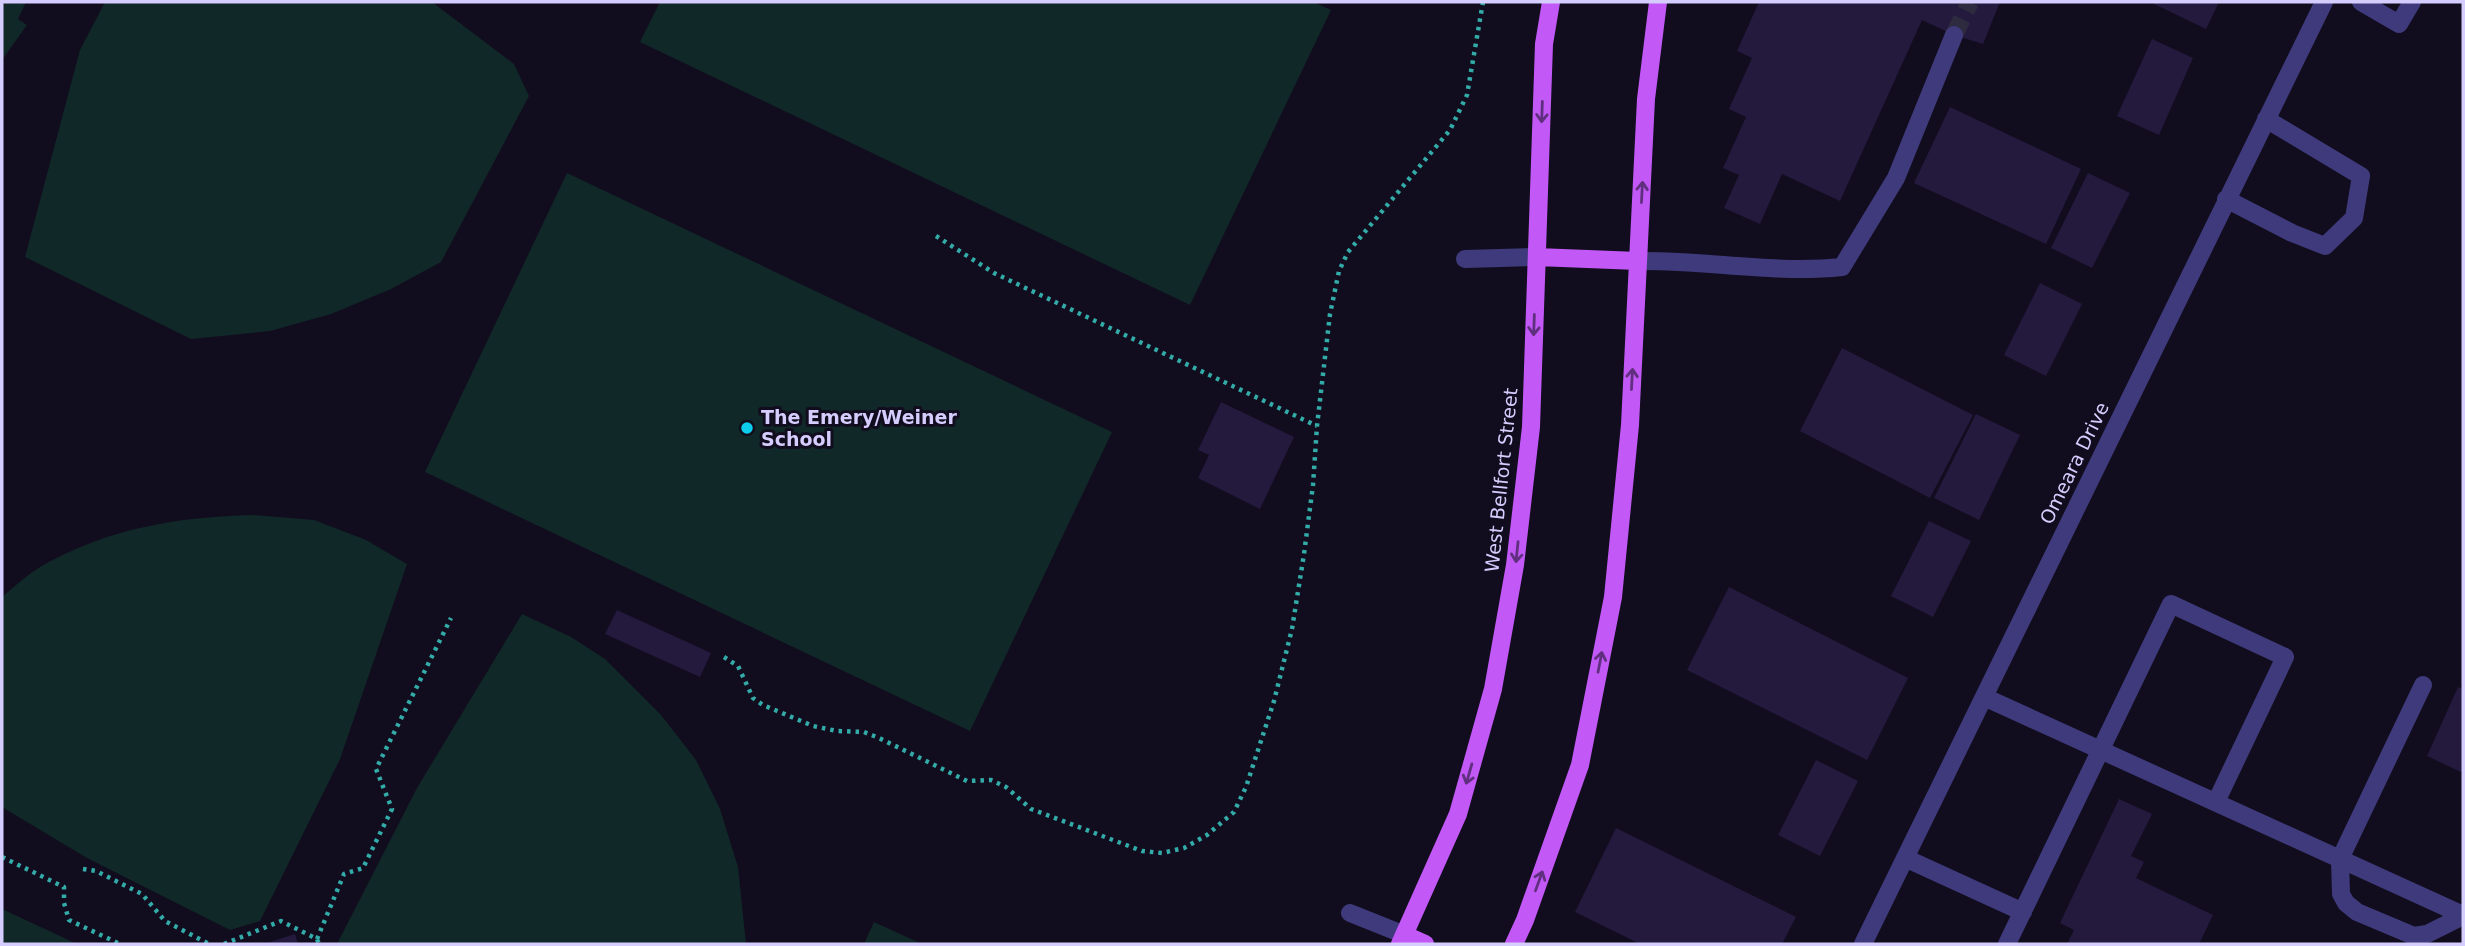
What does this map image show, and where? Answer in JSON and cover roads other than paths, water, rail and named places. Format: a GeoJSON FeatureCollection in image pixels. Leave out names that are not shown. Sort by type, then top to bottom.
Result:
{"type":"FeatureCollection","features":[{"type":"Feature","properties":{"kind":"main road","name":"West Bellfort Street"},"geometry":{"type":"LineString","coordinates":[[1402,940],[1458,814],[1493,689],[1515,565],[1531,427],[1544,44],[1552,2]]}},
{"type":"Feature","properties":{"kind":"main road"},"geometry":{"type":"LineString","coordinates":[[1514,944],[1580,765],[1613,597],[1630,425],[1646,99],[1658,2]]}},
{"type":"Feature","properties":{"kind":"main road"},"geometry":{"type":"LineString","coordinates":[[1537,257],[1638,261]]}},
{"type":"Feature","properties":{"kind":"main road"},"geometry":{"type":"LineString","coordinates":[[1402,940],[1425,944]]}},
{"type":"Feature","properties":{"kind":"street","name":"Omeara Drive"},"geometry":{"type":"LineString","coordinates":[[1863,944],[2324,2]]}},
{"type":"Feature","properties":{"kind":"street"},"geometry":{"type":"LineString","coordinates":[[2361,2],[2399,24],[2412,2]]}},
{"type":"Feature","properties":{"kind":"street"},"geometry":{"type":"LineString","coordinates":[[1638,261],[1667,260],[1807,271],[1842,267],[1896,178],[1954,35]]}},
{"type":"Feature","properties":{"kind":"street"},"geometry":{"type":"LineString","coordinates":[[2226,199],[2292,233],[2325,246],[2354,218],[2361,176],[2266,119]]}},
{"type":"Feature","properties":{"kind":"street"},"geometry":{"type":"LineString","coordinates":[[1465,259],[1537,257]]}},
{"type":"Feature","properties":{"kind":"street"},"geometry":{"type":"LineString","coordinates":[[2007,944],[2172,604],[2285,657],[2216,802]]}},
{"type":"Feature","properties":{"kind":"street"},"geometry":{"type":"LineString","coordinates":[[2423,685],[2340,859],[2341,894],[2346,903],[2357,912],[2414,936],[2427,934],[2463,915]]}},
{"type":"Feature","properties":{"kind":"street"},"geometry":{"type":"LineString","coordinates":[[1984,697],[2463,915]]}},
{"type":"Feature","properties":{"kind":"street"},"geometry":{"type":"LineString","coordinates":[[1905,858],[2022,912]]}},
{"type":"Feature","properties":{"kind":"street"},"geometry":{"type":"LineString","coordinates":[[1350,913],[1402,940]]}},
{"type":"Feature","properties":{"kind":"tunnel"},"geometry":{"type":"LineString","coordinates":[[1954,35],[1970,2]]}},
{"type":"Feature","properties":{"kind":"place","name":"The Emery/Weiner School"},"geometry":{"type":"Point","coordinates":[747,428]}}]}
